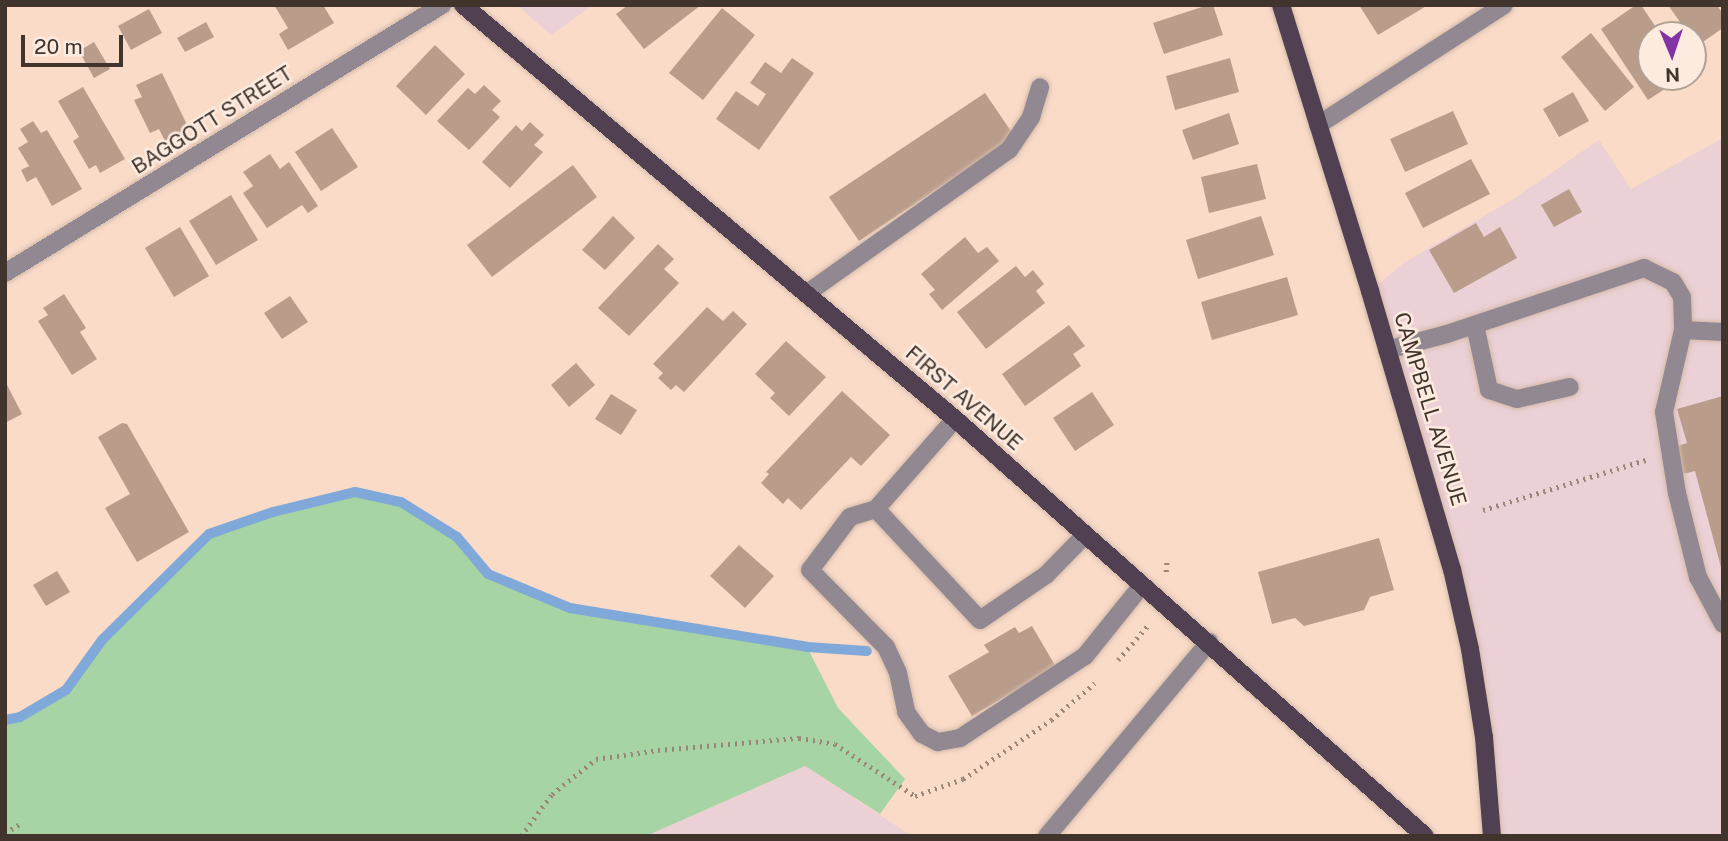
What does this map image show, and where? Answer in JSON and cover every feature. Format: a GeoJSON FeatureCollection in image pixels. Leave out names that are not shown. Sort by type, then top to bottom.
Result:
{"type":"FeatureCollection","features":[{"type":"Feature","properties":{"kind":"main road","name":"FIRST AVENUE"},"geometry":{"type":"LineString","coordinates":[[463,5],[955,419],[1425,836]]}},
{"type":"Feature","properties":{"kind":"main road","name":"CAMPBELL AVENUE"},"geometry":{"type":"LineString","coordinates":[[1281,5],[1438,513],[1465,627],[1484,737],[1492,836]]}},
{"type":"Feature","properties":{"kind":"street","name":"BAGGOTT STREET"},"geometry":{"type":"LineString","coordinates":[[5,273],[442,5]]}},
{"type":"Feature","properties":{"kind":"street"},"geometry":{"type":"LineString","coordinates":[[1318,125],[1504,5]]}},
{"type":"Feature","properties":{"kind":"street"},"geometry":{"type":"LineString","coordinates":[[806,293],[1009,150],[1031,117],[1040,87]]}},
{"type":"Feature","properties":{"kind":"street"},"geometry":{"type":"LineString","coordinates":[[1387,350],[1475,325],[1644,268],[1673,282],[1682,297],[1683,330],[1664,412],[1698,577],[1723,624]]}},
{"type":"Feature","properties":{"kind":"street"},"geometry":{"type":"LineString","coordinates":[[1475,325],[1489,390],[1517,399],[1570,387]]}},
{"type":"Feature","properties":{"kind":"street"},"geometry":{"type":"LineString","coordinates":[[1683,330],[1723,332]]}},
{"type":"Feature","properties":{"kind":"street"},"geometry":{"type":"LineString","coordinates":[[955,419],[876,509],[850,517],[810,570],[886,647],[898,673],[910,719],[922,734],[938,742],[960,738],[1085,656],[1142,585]]}},
{"type":"Feature","properties":{"kind":"street"},"geometry":{"type":"LineString","coordinates":[[876,509],[981,620],[1046,575],[1085,535]]}},
{"type":"Feature","properties":{"kind":"street"},"geometry":{"type":"LineString","coordinates":[[1047,836],[1209,642]]}},
{"type":"Feature","properties":{"kind":"path"},"geometry":{"type":"LineString","coordinates":[[1483,510],[1671,453]]}},
{"type":"Feature","properties":{"kind":"path"},"geometry":{"type":"LineString","coordinates":[[1110,669],[1165,605],[1167,559]]}},
{"type":"Feature","properties":{"kind":"path"},"geometry":{"type":"LineString","coordinates":[[521,836],[552,794],[596,759],[658,750],[799,738],[835,744],[915,796],[963,779],[1051,720],[1101,678]]}},
{"type":"Feature","properties":{"kind":"path"},"geometry":{"type":"LineString","coordinates":[[5,834],[20,824]]}},
{"type":"Feature","properties":{"kind":"shaded area"},"geometry":{"type":"Polygon","coordinates":[[[517,5],[593,5],[551,35],[517,5]]]}},
{"type":"Feature","properties":{"kind":"shaded area"},"geometry":{"type":"Polygon","coordinates":[[[1723,138],[1723,836],[1492,836],[1470,649],[1370,291],[1405,262],[1515,198],[1599,140],[1631,189],[1723,138]]]}},
{"type":"Feature","properties":{"kind":"shaded area"},"geometry":{"type":"Polygon","coordinates":[[[805,766],[912,836],[646,836],[805,766]]]}},
{"type":"Feature","properties":{"kind":"green space"},"geometry":{"type":"Polygon","coordinates":[[[355,492],[401,502],[457,537],[488,574],[570,608],[807,647],[838,708],[905,779],[880,814],[805,766],[646,836],[5,836],[5,720],[20,717],[66,690],[102,640],[209,534],[273,512],[355,492]]]}},
{"type":"Feature","properties":{"kind":"building"},"geometry":{"type":"Polygon","coordinates":[[[274,5],[323,5],[334,23],[288,50],[279,34],[288,28],[274,5]]]}},
{"type":"Feature","properties":{"kind":"building"},"geometry":{"type":"Polygon","coordinates":[[[628,5],[701,5],[644,49],[616,14],[628,5]]]}},
{"type":"Feature","properties":{"kind":"building"},"geometry":{"type":"Polygon","coordinates":[[[1213,5],[1223,35],[1164,54],[1153,23],[1213,5]]]}},
{"type":"Feature","properties":{"kind":"building"},"geometry":{"type":"Polygon","coordinates":[[[1359,5],[1428,5],[1378,35],[1359,5]]]}},
{"type":"Feature","properties":{"kind":"building"},"geometry":{"type":"Polygon","coordinates":[[[1636,5],[1641,5],[1652,21],[1637,21],[1637,83],[1601,29],[1636,5]]]}},
{"type":"Feature","properties":{"kind":"building"},"geometry":{"type":"Polygon","coordinates":[[[1668,5],[1717,5],[1723,14],[1723,28],[1707,39],[1707,21],[1679,21],[1668,5]]]}},
{"type":"Feature","properties":{"kind":"building"},"geometry":{"type":"Polygon","coordinates":[[[722,8],[755,35],[703,100],[669,73],[722,8]]]}},
{"type":"Feature","properties":{"kind":"building"},"geometry":{"type":"Polygon","coordinates":[[[149,9],[162,33],[131,50],[118,26],[149,9]]]}},
{"type":"Feature","properties":{"kind":"building"},"geometry":{"type":"Polygon","coordinates":[[[206,22],[214,37],[185,52],[177,38],[206,22]]]}},
{"type":"Feature","properties":{"kind":"building"},"geometry":{"type":"Polygon","coordinates":[[[1591,33],[1634,87],[1605,111],[1561,57],[1591,33]]]}},
{"type":"Feature","properties":{"kind":"building"},"geometry":{"type":"Polygon","coordinates":[[[94,42],[110,69],[94,78],[79,51],[94,42]]]}},
{"type":"Feature","properties":{"kind":"building"},"geometry":{"type":"Polygon","coordinates":[[[435,45],[465,74],[426,115],[396,86],[435,45]]]}},
{"type":"Feature","properties":{"kind":"building"},"geometry":{"type":"Polygon","coordinates":[[[792,58],[814,73],[759,150],[716,119],[736,91],[758,106],[766,94],[750,83],[765,62],[781,73],[792,58]]]}},
{"type":"Feature","properties":{"kind":"building"},"geometry":{"type":"Polygon","coordinates":[[[1230,58],[1239,92],[1175,110],[1166,76],[1230,58]]]}},
{"type":"Feature","properties":{"kind":"building"},"geometry":{"type":"Polygon","coordinates":[[[162,73],[189,129],[165,141],[159,129],[150,133],[134,100],[142,97],[136,85],[162,73]]]}},
{"type":"Feature","properties":{"kind":"building"},"geometry":{"type":"Polygon","coordinates":[[[484,85],[501,101],[492,110],[500,117],[469,150],[437,121],[468,88],[475,94],[484,85]]]}},
{"type":"Feature","properties":{"kind":"building"},"geometry":{"type":"Polygon","coordinates":[[[83,87],[125,159],[100,173],[96,165],[89,169],[73,141],[79,137],[58,101],[83,87]]]}},
{"type":"Feature","properties":{"kind":"building"},"geometry":{"type":"Polygon","coordinates":[[[1642,91],[1662,91],[1648,100],[1642,91]]]}},
{"type":"Feature","properties":{"kind":"building"},"geometry":{"type":"Polygon","coordinates":[[[1573,92],[1589,121],[1559,137],[1543,109],[1573,92]]]}},
{"type":"Feature","properties":{"kind":"building"},"geometry":{"type":"Polygon","coordinates":[[[985,93],[1015,137],[859,241],[829,197],[985,93]]]}},
{"type":"Feature","properties":{"kind":"building"},"geometry":{"type":"Polygon","coordinates":[[[1453,111],[1468,144],[1405,172],[1390,139],[1453,111]]]}},
{"type":"Feature","properties":{"kind":"building"},"geometry":{"type":"Polygon","coordinates":[[[1229,113],[1239,144],[1193,160],[1182,130],[1229,113]]]}},
{"type":"Feature","properties":{"kind":"building"},"geometry":{"type":"Polygon","coordinates":[[[33,121],[41,133],[47,130],[82,189],[52,206],[36,177],[27,182],[21,170],[29,166],[18,148],[28,142],[20,129],[33,121]]]}},
{"type":"Feature","properties":{"kind":"building"},"geometry":{"type":"Polygon","coordinates":[[[530,122],[544,135],[534,145],[543,152],[510,188],[482,162],[516,125],[522,131],[530,122]]]}},
{"type":"Feature","properties":{"kind":"building"},"geometry":{"type":"Polygon","coordinates":[[[332,128],[358,167],[321,191],[295,152],[332,128]]]}},
{"type":"Feature","properties":{"kind":"building"},"geometry":{"type":"Polygon","coordinates":[[[270,154],[280,169],[289,162],[318,206],[308,213],[302,205],[267,228],[243,193],[253,186],[243,172],[270,154]]]}},
{"type":"Feature","properties":{"kind":"building"},"geometry":{"type":"Polygon","coordinates":[[[1471,159],[1490,194],[1423,228],[1405,193],[1471,159]]]}},
{"type":"Feature","properties":{"kind":"building"},"geometry":{"type":"Polygon","coordinates":[[[1257,164],[1266,199],[1209,213],[1201,177],[1257,164]]]}},
{"type":"Feature","properties":{"kind":"building"},"geometry":{"type":"Polygon","coordinates":[[[573,165],[597,197],[492,277],[467,245],[573,165]]]}},
{"type":"Feature","properties":{"kind":"building"},"geometry":{"type":"Polygon","coordinates":[[[1569,189],[1582,212],[1554,227],[1541,205],[1569,189]]]}},
{"type":"Feature","properties":{"kind":"building"},"geometry":{"type":"Polygon","coordinates":[[[231,195],[258,240],[216,265],[189,221],[231,195]]]}},
{"type":"Feature","properties":{"kind":"building"},"geometry":{"type":"Polygon","coordinates":[[[613,216],[635,238],[605,270],[582,250],[613,216]]]}},
{"type":"Feature","properties":{"kind":"building"},"geometry":{"type":"Polygon","coordinates":[[[1261,216],[1274,255],[1198,279],[1186,240],[1261,216]]]}},
{"type":"Feature","properties":{"kind":"building"},"geometry":{"type":"Polygon","coordinates":[[[1476,223],[1484,237],[1500,227],[1517,258],[1454,293],[1429,250],[1476,223]]]}},
{"type":"Feature","properties":{"kind":"building"},"geometry":{"type":"Polygon","coordinates":[[[180,227],[209,276],[174,297],[145,248],[180,227]]]}},
{"type":"Feature","properties":{"kind":"building"},"geometry":{"type":"Polygon","coordinates":[[[965,237],[978,253],[987,247],[999,261],[942,310],[929,294],[935,290],[921,274],[965,237]]]}},
{"type":"Feature","properties":{"kind":"building"},"geometry":{"type":"Polygon","coordinates":[[[658,244],[674,259],[664,269],[679,283],[629,336],[598,308],[658,244]]]}},
{"type":"Feature","properties":{"kind":"building"},"geometry":{"type":"Polygon","coordinates":[[[1016,266],[1025,277],[1033,270],[1044,284],[1036,291],[1045,303],[986,349],[957,312],[1016,266]]]}},
{"type":"Feature","properties":{"kind":"building"},"geometry":{"type":"Polygon","coordinates":[[[1287,277],[1298,315],[1212,340],[1201,302],[1287,277]]]}},
{"type":"Feature","properties":{"kind":"building"},"geometry":{"type":"Polygon","coordinates":[[[64,294],[86,328],[80,332],[97,359],[72,375],[38,321],[48,315],[43,308],[64,294]]]}},
{"type":"Feature","properties":{"kind":"building"},"geometry":{"type":"Polygon","coordinates":[[[290,296],[308,322],[282,339],[264,313],[290,296]]]}},
{"type":"Feature","properties":{"kind":"building"},"geometry":{"type":"Polygon","coordinates":[[[707,307],[723,321],[733,311],[747,324],[684,392],[676,385],[671,390],[658,378],[663,373],[653,364],[707,307]]]}},
{"type":"Feature","properties":{"kind":"building"},"geometry":{"type":"Polygon","coordinates":[[[1069,325],[1085,346],[1073,354],[1081,366],[1025,406],[1002,374],[1069,325]]]}},
{"type":"Feature","properties":{"kind":"building"},"geometry":{"type":"Polygon","coordinates":[[[786,341],[826,377],[789,416],[770,398],[775,393],[755,374],[786,341]]]}},
{"type":"Feature","properties":{"kind":"building"},"geometry":{"type":"Polygon","coordinates":[[[576,363],[595,385],[569,407],[551,385],[576,363]]]}},
{"type":"Feature","properties":{"kind":"building"},"geometry":{"type":"Polygon","coordinates":[[[5,381],[22,414],[5,423],[5,381]]]}},
{"type":"Feature","properties":{"kind":"building"},"geometry":{"type":"Polygon","coordinates":[[[842,391],[890,435],[861,466],[851,457],[801,510],[788,498],[783,504],[761,483],[769,474],[766,472],[842,391]]]}},
{"type":"Feature","properties":{"kind":"building"},"geometry":{"type":"Polygon","coordinates":[[[1092,392],[1114,425],[1075,451],[1053,418],[1092,392]]]}},
{"type":"Feature","properties":{"kind":"building"},"geometry":{"type":"Polygon","coordinates":[[[611,394],[637,410],[621,435],[595,419],[611,394]]]}},
{"type":"Feature","properties":{"kind":"building"},"geometry":{"type":"Polygon","coordinates":[[[1723,396],[1722,571],[1695,471],[1683,474],[1675,447],[1687,443],[1677,409],[1723,396]]]}},
{"type":"Feature","properties":{"kind":"building"},"geometry":{"type":"Polygon","coordinates":[[[122,423],[127,424],[189,532],[137,562],[105,508],[130,494],[98,437],[122,423]]]}},
{"type":"Feature","properties":{"kind":"building"},"geometry":{"type":"Polygon","coordinates":[[[1379,538],[1394,590],[1370,597],[1364,610],[1304,626],[1295,618],[1272,624],[1258,572],[1379,538]]]}},
{"type":"Feature","properties":{"kind":"building"},"geometry":{"type":"Polygon","coordinates":[[[739,545],[774,576],[745,608],[710,576],[739,545]]]}},
{"type":"Feature","properties":{"kind":"building"},"geometry":{"type":"Polygon","coordinates":[[[57,571],[70,592],[46,606],[33,585],[57,571]]]}},
{"type":"Feature","properties":{"kind":"building"},"geometry":{"type":"Polygon","coordinates":[[[1032,626],[1056,667],[972,716],[948,676],[989,652],[984,645],[1015,627],[1019,633],[1032,626]]]}},
{"type":"Feature","properties":{"kind":"waterway"},"geometry":{"type":"LineString","coordinates":[[5,720],[20,717],[66,690],[102,640],[209,534],[273,512],[355,492],[401,502],[457,537],[488,574],[570,608],[807,647],[867,651]]}}]}
